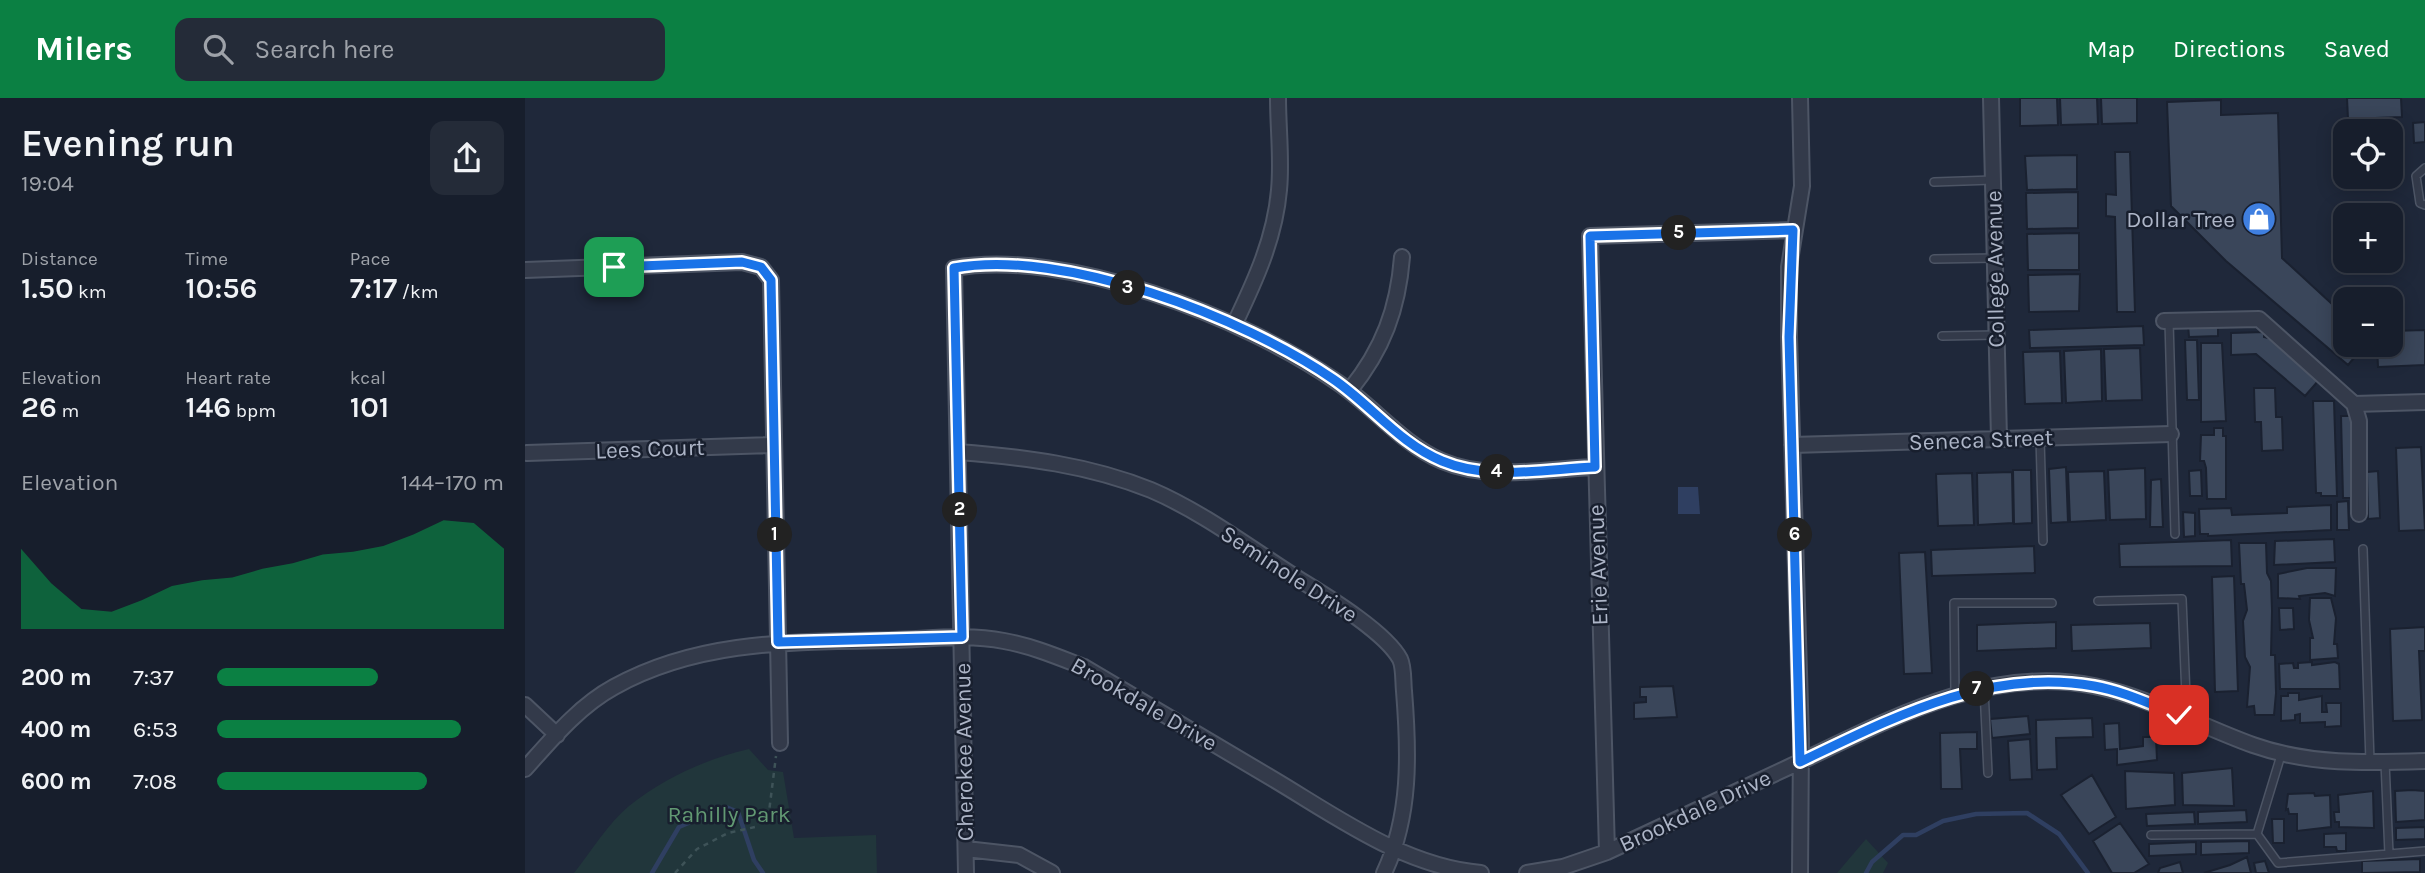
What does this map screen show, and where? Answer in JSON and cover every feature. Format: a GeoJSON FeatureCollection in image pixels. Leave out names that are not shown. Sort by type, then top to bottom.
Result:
{"type":"FeatureCollection","features":[{"type":"Feature","properties":{"kind":"street"},"geometry":{"type":"LineString","coordinates":[[1278,98],[1280,153],[1276,215],[1256,279],[1235,323],[1296,353],[1350,390],[1401,436],[1443,462],[1466,469],[1499,472],[1595,467]]}},
{"type":"Feature","properties":{"kind":"street"},"geometry":{"type":"LineString","coordinates":[[1800,98],[1802,186],[1793,230],[1789,281],[1800,873]]}},
{"type":"Feature","properties":{"kind":"street","name":"College Avenue"},"geometry":{"type":"LineString","coordinates":[[1991,98],[1999,439]]}},
{"type":"Feature","properties":{"kind":"street","name":"Erie Avenue"},"geometry":{"type":"LineString","coordinates":[[1607,852],[1590,236],[1793,230]]}},
{"type":"Feature","properties":{"kind":"street"},"geometry":{"type":"LineString","coordinates":[[1350,390],[1383,342],[1396,305],[1402,257]]}},
{"type":"Feature","properties":{"kind":"street"},"geometry":{"type":"LineString","coordinates":[[525,270],[742,262],[761,267],[771,280],[780,743]]}},
{"type":"Feature","properties":{"kind":"street","name":"Cherokee Avenue"},"geometry":{"type":"LineString","coordinates":[[967,873],[954,268],[968,266],[1042,269],[1077,275],[1177,301],[1235,323]]}},
{"type":"Feature","properties":{"kind":"street"},"geometry":{"type":"LineString","coordinates":[[2167,321],[2259,319],[2354,404],[2359,421],[2359,514]]}},
{"type":"Feature","properties":{"kind":"street"},"geometry":{"type":"LineString","coordinates":[[2354,404],[2425,402]]}},
{"type":"Feature","properties":{"kind":"street","name":"Seneca Street"},"geometry":{"type":"LineString","coordinates":[[1792,445],[2171,434]]}},
{"type":"Feature","properties":{"kind":"street","name":"Lees Court"},"geometry":{"type":"LineString","coordinates":[[527,453],[773,445]]}},
{"type":"Feature","properties":{"kind":"street","name":"Seminole Drive"},"geometry":{"type":"LineString","coordinates":[[958,452],[1047,461],[1151,490],[1187,508],[1347,610],[1384,642],[1401,660],[1405,708],[1406,801],[1395,849],[1384,873]]}},
{"type":"Feature","properties":{"kind":"street","name":"Brookdale Drive"},"geometry":{"type":"LineString","coordinates":[[525,769],[557,735],[614,687],[644,673],[709,651],[778,642],[962,637],[1038,649],[1084,667],[1349,825],[1395,849],[1466,872],[1481,873]]}},
{"type":"Feature","properties":{"kind":"street","name":"Brookdale Drive"},"geometry":{"type":"LineString","coordinates":[[1527,873],[1563,867],[1607,852],[1878,725],[1955,695],[2016,683],[2094,686],[2179,715],[2254,746],[2305,758],[2377,762],[2425,761]]}},
{"type":"Feature","properties":{"kind":"street"},"geometry":{"type":"LineString","coordinates":[[525,705],[557,735]]}},
{"type":"Feature","properties":{"kind":"street"},"geometry":{"type":"LineString","coordinates":[[966,849],[1019,855],[1052,873]]}},
{"type":"Feature","properties":{"kind":"lane"},"geometry":{"type":"LineString","coordinates":[[2425,167],[2416,176],[2416,192],[2420,203],[2425,205]]}},
{"type":"Feature","properties":{"kind":"lane"},"geometry":{"type":"LineString","coordinates":[[1934,182],[1993,180]]}},
{"type":"Feature","properties":{"kind":"lane"},"geometry":{"type":"LineString","coordinates":[[1934,259],[1995,258]]}},
{"type":"Feature","properties":{"kind":"lane"},"geometry":{"type":"LineString","coordinates":[[2167,321],[2175,534]]}},
{"type":"Feature","properties":{"kind":"lane"},"geometry":{"type":"LineString","coordinates":[[1942,336],[1996,335]]}},
{"type":"Feature","properties":{"kind":"lane"},"geometry":{"type":"LineString","coordinates":[[2040,438],[2043,541]]}},
{"type":"Feature","properties":{"kind":"lane"},"geometry":{"type":"LineString","coordinates":[[2363,550],[2377,762],[2389,854]]}},
{"type":"Feature","properties":{"kind":"lane"},"geometry":{"type":"LineString","coordinates":[[2098,601],[2182,599],[2186,696],[2179,715]]}},
{"type":"Feature","properties":{"kind":"lane"},"geometry":{"type":"LineString","coordinates":[[1955,695],[1954,603],[2052,603]]}},
{"type":"Feature","properties":{"kind":"lane"},"geometry":{"type":"LineString","coordinates":[[1984,688],[1988,773]]}},
{"type":"Feature","properties":{"kind":"lane"},"geometry":{"type":"LineString","coordinates":[[2257,834],[2282,752]]}},
{"type":"Feature","properties":{"kind":"lane"},"geometry":{"type":"LineString","coordinates":[[2151,835],[2257,834]]}},
{"type":"Feature","properties":{"kind":"lane"},"geometry":{"type":"LineString","coordinates":[[2257,834],[2279,863],[2425,851]]}},
{"type":"Feature","properties":{"kind":"path"},"geometry":{"type":"LineString","coordinates":[[675,873],[697,849],[728,834],[755,827],[769,812],[774,765],[780,743]]}},
{"type":"Feature","properties":{"kind":"green space","name":"Rahilly Park"},"geometry":{"type":"Polygon","coordinates":[[[749,749],[768,770],[783,772],[794,838],[876,835],[877,873],[574,873],[614,821],[642,796],[686,771],[749,749]]]}},
{"type":"Feature","properties":{"kind":"green space"},"geometry":{"type":"Polygon","coordinates":[[[1866,839],[1888,863],[1883,873],[1837,873],[1866,839]]]}},
{"type":"Feature","properties":{"kind":"water"},"geometry":{"type":"Polygon","coordinates":[[[1678,487],[1698,487],[1700,514],[1678,514],[1678,487]]]}},
{"type":"Feature","properties":{"kind":"building"},"geometry":{"type":"Polygon","coordinates":[[[2020,98],[2057,98],[2058,125],[2020,126],[2020,98]]]}},
{"type":"Feature","properties":{"kind":"building"},"geometry":{"type":"Polygon","coordinates":[[[2060,98],[2097,98],[2098,124],[2061,125],[2060,98]]]}},
{"type":"Feature","properties":{"kind":"building"},"geometry":{"type":"Polygon","coordinates":[[[2101,98],[2137,98],[2137,123],[2102,124],[2101,98]]]}},
{"type":"Feature","properties":{"kind":"building"},"geometry":{"type":"Polygon","coordinates":[[[2347,98],[2401,98],[2402,117],[2348,119],[2347,98]]]}},
{"type":"Feature","properties":{"kind":"building"},"geometry":{"type":"Polygon","coordinates":[[[2221,100],[2221,115],[2278,113],[2282,258],[2333,305],[2333,352],[2226,261],[2171,206],[2167,102],[2221,100]]]}},
{"type":"Feature","properties":{"kind":"building"},"geometry":{"type":"Polygon","coordinates":[[[2425,122],[2425,142],[2414,143],[2413,123],[2425,122]]]}},
{"type":"Feature","properties":{"kind":"building"},"geometry":{"type":"Polygon","coordinates":[[[2115,152],[2130,152],[2135,312],[2117,312],[2115,217],[2106,216],[2106,194],[2116,195],[2115,152]]]}},
{"type":"Feature","properties":{"kind":"building"},"geometry":{"type":"Polygon","coordinates":[[[2077,155],[2077,189],[2027,190],[2025,156],[2077,155]]]}},
{"type":"Feature","properties":{"kind":"building"},"geometry":{"type":"Polygon","coordinates":[[[2078,192],[2078,228],[2027,229],[2026,193],[2078,192]]]}},
{"type":"Feature","properties":{"kind":"building"},"geometry":{"type":"Polygon","coordinates":[[[2079,233],[2079,270],[2028,270],[2027,234],[2079,233]]]}},
{"type":"Feature","properties":{"kind":"building"},"geometry":{"type":"Polygon","coordinates":[[[2080,274],[2079,311],[2029,312],[2028,275],[2080,274]]]}},
{"type":"Feature","properties":{"kind":"building"},"geometry":{"type":"Polygon","coordinates":[[[2188,325],[2218,325],[2218,336],[2189,337],[2188,325]]]}},
{"type":"Feature","properties":{"kind":"building"},"geometry":{"type":"Polygon","coordinates":[[[2143,326],[2144,345],[2030,348],[2029,330],[2143,326]]]}},
{"type":"Feature","properties":{"kind":"building"},"geometry":{"type":"Polygon","coordinates":[[[2425,330],[2425,365],[2378,367],[2378,357],[2403,357],[2403,331],[2425,330]]]}},
{"type":"Feature","properties":{"kind":"building"},"geometry":{"type":"Polygon","coordinates":[[[2264,332],[2264,337],[2272,339],[2319,380],[2305,396],[2256,354],[2231,355],[2231,333],[2264,332]]]}},
{"type":"Feature","properties":{"kind":"building"},"geometry":{"type":"Polygon","coordinates":[[[2185,340],[2197,340],[2199,400],[2187,400],[2185,340]]]}},
{"type":"Feature","properties":{"kind":"building"},"geometry":{"type":"Polygon","coordinates":[[[2201,343],[2222,343],[2226,421],[2201,422],[2201,343]]]}},
{"type":"Feature","properties":{"kind":"building"},"geometry":{"type":"Polygon","coordinates":[[[2140,348],[2142,400],[2106,401],[2104,349],[2140,348]]]}},
{"type":"Feature","properties":{"kind":"building"},"geometry":{"type":"Polygon","coordinates":[[[2101,349],[2102,401],[2066,403],[2064,351],[2101,349]]]}},
{"type":"Feature","properties":{"kind":"building"},"geometry":{"type":"Polygon","coordinates":[[[2060,351],[2062,403],[2025,404],[2023,352],[2060,351]]]}},
{"type":"Feature","properties":{"kind":"building"},"geometry":{"type":"Polygon","coordinates":[[[2339,357],[2355,357],[2348,365],[2339,357]]]}},
{"type":"Feature","properties":{"kind":"building"},"geometry":{"type":"Polygon","coordinates":[[[2254,388],[2275,388],[2276,417],[2282,417],[2283,450],[2262,451],[2261,422],[2255,422],[2254,388]]]}},
{"type":"Feature","properties":{"kind":"building"},"geometry":{"type":"Polygon","coordinates":[[[2313,401],[2334,401],[2337,496],[2321,496],[2321,493],[2316,493],[2313,401]]]}},
{"type":"Feature","properties":{"kind":"building"},"geometry":{"type":"Polygon","coordinates":[[[2341,416],[2352,416],[2354,498],[2343,498],[2341,416]]]}},
{"type":"Feature","properties":{"kind":"building"},"geometry":{"type":"Polygon","coordinates":[[[2214,428],[2223,428],[2223,436],[2226,436],[2226,499],[2207,499],[2206,468],[2204,461],[2200,461],[2201,435],[2214,435],[2214,428]]]}},
{"type":"Feature","properties":{"kind":"building"},"geometry":{"type":"Polygon","coordinates":[[[2421,447],[2425,530],[2399,531],[2396,448],[2421,447]]]}},
{"type":"Feature","properties":{"kind":"building"},"geometry":{"type":"Polygon","coordinates":[[[2066,467],[2068,522],[2051,523],[2049,469],[2066,467]]]}},
{"type":"Feature","properties":{"kind":"building"},"geometry":{"type":"Polygon","coordinates":[[[2145,468],[2146,519],[2110,520],[2108,470],[2145,468]]]}},
{"type":"Feature","properties":{"kind":"building"},"geometry":{"type":"Polygon","coordinates":[[[2013,470],[2031,470],[2032,523],[2014,524],[2013,470]]]}},
{"type":"Feature","properties":{"kind":"building"},"geometry":{"type":"Polygon","coordinates":[[[2201,470],[2202,496],[2190,496],[2189,471],[2201,470]]]}},
{"type":"Feature","properties":{"kind":"building"},"geometry":{"type":"Polygon","coordinates":[[[2104,471],[2106,520],[2070,522],[2068,472],[2104,471]]]}},
{"type":"Feature","properties":{"kind":"building"},"geometry":{"type":"Polygon","coordinates":[[[2378,471],[2380,518],[2368,519],[2367,472],[2378,471]]]}},
{"type":"Feature","properties":{"kind":"building"},"geometry":{"type":"Polygon","coordinates":[[[2012,472],[2013,523],[1978,525],[1977,473],[2012,472]]]}},
{"type":"Feature","properties":{"kind":"building"},"geometry":{"type":"Polygon","coordinates":[[[1972,473],[1974,525],[1938,526],[1936,474],[1972,473]]]}},
{"type":"Feature","properties":{"kind":"building"},"geometry":{"type":"Polygon","coordinates":[[[2161,479],[2163,527],[2150,527],[2151,480],[2161,479]]]}},
{"type":"Feature","properties":{"kind":"building"},"geometry":{"type":"Polygon","coordinates":[[[2348,501],[2349,530],[2337,530],[2337,502],[2348,501]]]}},
{"type":"Feature","properties":{"kind":"building"},"geometry":{"type":"Polygon","coordinates":[[[2331,505],[2331,530],[2208,536],[2200,534],[2199,509],[2231,508],[2232,515],[2287,513],[2287,507],[2331,505]]]}},
{"type":"Feature","properties":{"kind":"building"},"geometry":{"type":"Polygon","coordinates":[[[2183,512],[2195,513],[2195,536],[2184,537],[2183,512]]]}},
{"type":"Feature","properties":{"kind":"building"},"geometry":{"type":"Polygon","coordinates":[[[2334,539],[2335,562],[2274,565],[2275,541],[2334,539]]]}},
{"type":"Feature","properties":{"kind":"building"},"geometry":{"type":"Polygon","coordinates":[[[2231,540],[2232,566],[2120,567],[2119,544],[2231,540]]]}},
{"type":"Feature","properties":{"kind":"building"},"geometry":{"type":"Polygon","coordinates":[[[2239,543],[2266,543],[2267,573],[2271,581],[2271,655],[2275,655],[2274,715],[2255,715],[2254,706],[2247,707],[2250,667],[2245,657],[2243,621],[2247,610],[2244,584],[2241,584],[2239,543]]]}},
{"type":"Feature","properties":{"kind":"building"},"geometry":{"type":"Polygon","coordinates":[[[2034,546],[2035,573],[1932,576],[1931,550],[2034,546]]]}},
{"type":"Feature","properties":{"kind":"building"},"geometry":{"type":"Polygon","coordinates":[[[1925,552],[1932,673],[1904,674],[1899,553],[1925,552]]]}},
{"type":"Feature","properties":{"kind":"building"},"geometry":{"type":"Polygon","coordinates":[[[2307,568],[2336,568],[2335,596],[2325,593],[2299,596],[2300,599],[2278,598],[2278,574],[2307,568]]]}},
{"type":"Feature","properties":{"kind":"building"},"geometry":{"type":"Polygon","coordinates":[[[2234,576],[2238,691],[2215,692],[2212,577],[2234,576]]]}},
{"type":"Feature","properties":{"kind":"building"},"geometry":{"type":"Polygon","coordinates":[[[2310,598],[2331,598],[2336,618],[2334,644],[2337,644],[2338,658],[2310,660],[2310,638],[2313,638],[2309,620],[2310,598]]]}},
{"type":"Feature","properties":{"kind":"building"},"geometry":{"type":"Polygon","coordinates":[[[2279,608],[2293,608],[2294,629],[2280,630],[2279,608]]]}},
{"type":"Feature","properties":{"kind":"building"},"geometry":{"type":"Polygon","coordinates":[[[2056,622],[2056,648],[1977,651],[1977,625],[2056,622]]]}},
{"type":"Feature","properties":{"kind":"building"},"geometry":{"type":"Polygon","coordinates":[[[2150,623],[2151,648],[2072,651],[2071,625],[2150,623]]]}},
{"type":"Feature","properties":{"kind":"building"},"geometry":{"type":"Polygon","coordinates":[[[2425,627],[2425,651],[2419,651],[2422,720],[2393,721],[2390,629],[2425,627]]]}},
{"type":"Feature","properties":{"kind":"building"},"geometry":{"type":"Polygon","coordinates":[[[2312,662],[2312,665],[2335,662],[2339,664],[2340,689],[2280,689],[2279,664],[2293,663],[2294,668],[2298,668],[2298,663],[2312,662]]]}},
{"type":"Feature","properties":{"kind":"building"},"geometry":{"type":"Polygon","coordinates":[[[1673,686],[1677,717],[1634,719],[1634,703],[1646,702],[1646,697],[1640,697],[1640,687],[1673,686]]]}},
{"type":"Feature","properties":{"kind":"building"},"geometry":{"type":"Polygon","coordinates":[[[2288,693],[2299,693],[2299,700],[2322,696],[2322,712],[2327,712],[2326,703],[2341,703],[2341,726],[2325,727],[2325,722],[2300,723],[2300,714],[2295,715],[2295,720],[2281,721],[2281,696],[2288,696],[2288,693]]]}},
{"type":"Feature","properties":{"kind":"building"},"geometry":{"type":"Polygon","coordinates":[[[2028,716],[2030,734],[1992,738],[1990,719],[2028,716]]]}},
{"type":"Feature","properties":{"kind":"building"},"geometry":{"type":"Polygon","coordinates":[[[2092,718],[2093,737],[2056,738],[2057,769],[2037,770],[2036,720],[2092,718]]]}},
{"type":"Feature","properties":{"kind":"building"},"geometry":{"type":"Polygon","coordinates":[[[2119,723],[2120,749],[2143,746],[2143,737],[2156,737],[2157,760],[2117,765],[2117,749],[2105,750],[2104,724],[2119,723]]]}},
{"type":"Feature","properties":{"kind":"building"},"geometry":{"type":"Polygon","coordinates":[[[1977,732],[1977,749],[1960,749],[1962,789],[1941,789],[1940,733],[1977,732]]]}},
{"type":"Feature","properties":{"kind":"building"},"geometry":{"type":"Polygon","coordinates":[[[2030,739],[2032,779],[2010,780],[2008,741],[2030,739]]]}},
{"type":"Feature","properties":{"kind":"building"},"geometry":{"type":"Polygon","coordinates":[[[2232,768],[2234,806],[2183,805],[2182,773],[2232,768]]]}},
{"type":"Feature","properties":{"kind":"building"},"geometry":{"type":"Polygon","coordinates":[[[2125,771],[2174,773],[2175,805],[2126,809],[2125,771]]]}},
{"type":"Feature","properties":{"kind":"building"},"geometry":{"type":"Polygon","coordinates":[[[2092,775],[2116,817],[2089,834],[2061,795],[2092,775]]]}},
{"type":"Feature","properties":{"kind":"building"},"geometry":{"type":"Polygon","coordinates":[[[2373,791],[2374,828],[2339,827],[2339,822],[2335,822],[2334,812],[2339,812],[2338,795],[2373,791]]]}},
{"type":"Feature","properties":{"kind":"building"},"geometry":{"type":"Polygon","coordinates":[[[2395,791],[2425,791],[2425,820],[2396,822],[2395,791]]]}},
{"type":"Feature","properties":{"kind":"building"},"geometry":{"type":"Polygon","coordinates":[[[2314,793],[2315,796],[2330,795],[2331,827],[2297,831],[2297,814],[2289,814],[2288,809],[2286,810],[2288,794],[2314,793]]]}},
{"type":"Feature","properties":{"kind":"building"},"geometry":{"type":"Polygon","coordinates":[[[2246,810],[2247,822],[2198,824],[2198,812],[2246,810]]]}},
{"type":"Feature","properties":{"kind":"building"},"geometry":{"type":"Polygon","coordinates":[[[2194,812],[2195,824],[2147,826],[2146,814],[2194,812]]]}},
{"type":"Feature","properties":{"kind":"building"},"geometry":{"type":"Polygon","coordinates":[[[2272,819],[2284,819],[2284,843],[2273,843],[2272,819]]]}},
{"type":"Feature","properties":{"kind":"building"},"geometry":{"type":"Polygon","coordinates":[[[2120,823],[2149,864],[2134,873],[2112,873],[2093,841],[2120,823]]]}},
{"type":"Feature","properties":{"kind":"building"},"geometry":{"type":"Polygon","coordinates":[[[2425,827],[2425,839],[2396,840],[2396,828],[2425,827]]]}},
{"type":"Feature","properties":{"kind":"building"},"geometry":{"type":"Polygon","coordinates":[[[2346,833],[2346,851],[2337,851],[2336,847],[2324,847],[2324,834],[2346,833]]]}},
{"type":"Feature","properties":{"kind":"building"},"geometry":{"type":"Polygon","coordinates":[[[2249,841],[2249,853],[2201,855],[2201,842],[2249,841]]]}},
{"type":"Feature","properties":{"kind":"building"},"geometry":{"type":"Polygon","coordinates":[[[2196,842],[2196,854],[2149,856],[2149,844],[2196,842]]]}},
{"type":"Feature","properties":{"kind":"building"},"geometry":{"type":"Polygon","coordinates":[[[2247,857],[2251,873],[2204,873],[2230,865],[2247,857]]]}},
{"type":"Feature","properties":{"kind":"building"},"geometry":{"type":"Polygon","coordinates":[[[2420,859],[2420,872],[2362,873],[2362,861],[2420,859]]]}},
{"type":"Feature","properties":{"kind":"building"},"geometry":{"type":"Polygon","coordinates":[[[2265,861],[2269,873],[2256,873],[2254,863],[2265,861]]]}},
{"type":"Feature","properties":{"kind":"building"},"geometry":{"type":"Polygon","coordinates":[[[2180,862],[2183,873],[2158,873],[2160,868],[2180,862]]]}},
{"type":"Feature","properties":{"kind":"waterway"},"geometry":{"type":"LineString","coordinates":[[652,873],[679,827],[726,807],[738,812],[754,860],[763,873]]}},
{"type":"Feature","properties":{"kind":"waterway"},"geometry":{"type":"LineString","coordinates":[[1866,873],[1872,862],[1903,835],[1916,835],[1943,821],[1976,814],[2027,813],[2059,834],[2088,873]]}},
{"type":"Feature","properties":{"kind":"place","name":"Dollar Tree"},"geometry":{"type":"Point","coordinates":[2259,219]}},
{"type":"Feature","properties":{"kind":"route"},"geometry":{"type":"LineString","coordinates":[[614,267],[742,262],[761,267],[771,280],[778,642],[915,640],[962,637],[954,268],[998,265],[1042,269],[1077,275],[1177,301],[1235,323],[1296,353],[1350,390],[1401,436],[1443,462],[1466,469],[1499,472],[1595,467],[1590,236],[1793,230],[1789,337],[1800,762],[1940,699],[1977,689],[2016,683],[2094,686],[2179,715]]}}]}
